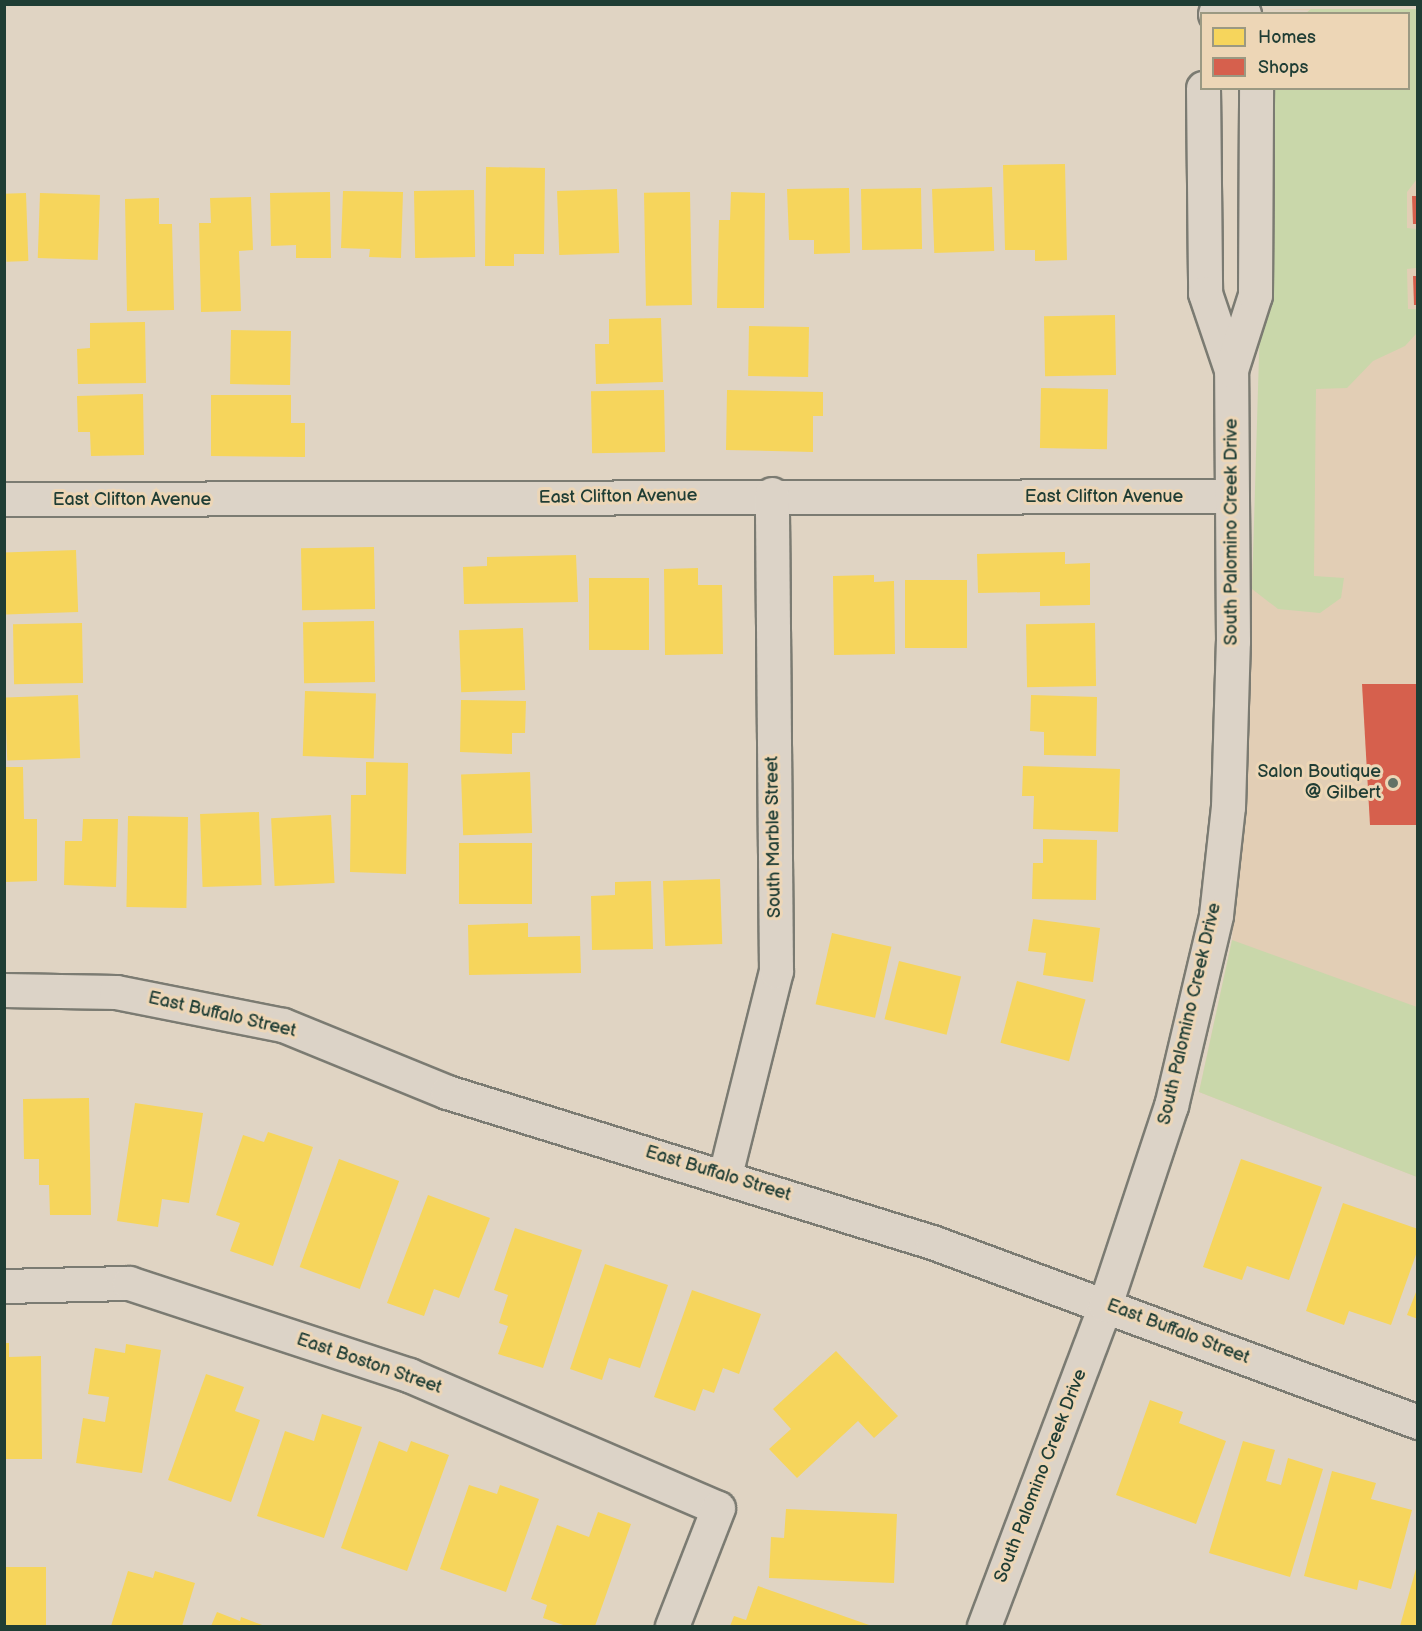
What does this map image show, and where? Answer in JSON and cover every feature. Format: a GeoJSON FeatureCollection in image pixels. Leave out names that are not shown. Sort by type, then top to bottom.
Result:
{"type":"FeatureCollection","features":[{"type":"Feature","properties":{"kind":"street","name":"South Palomino Creek Drive"},"geometry":{"type":"LineString","coordinates":[[1203,90],[1205,293],[1231,370]]}},
{"type":"Feature","properties":{"kind":"street","name":"South Palomino Creek Drive"},"geometry":{"type":"LineString","coordinates":[[984,1626],[1105,1305],[1171,1106],[1216,915],[1228,807],[1232,496],[1231,370],[1255,295],[1256,90]]}},
{"type":"Feature","properties":{"kind":"street","name":"East Clifton Avenue"},"geometry":{"type":"LineString","coordinates":[[4,499],[772,494],[1232,496]]}},
{"type":"Feature","properties":{"kind":"street","name":"South Marble Street"},"geometry":{"type":"LineString","coordinates":[[726,1175],[776,971],[772,494]]}},
{"type":"Feature","properties":{"kind":"street","name":"East Buffalo Street"},"geometry":{"type":"LineString","coordinates":[[4,990],[116,992],[284,1025],[447,1092],[726,1175],[1105,1305],[1418,1422]]}},
{"type":"Feature","properties":{"kind":"street","name":"East Boston Street"},"geometry":{"type":"LineString","coordinates":[[4,1286],[129,1283],[409,1375],[718,1508],[672,1626]]}},
{"type":"Feature","properties":{"kind":"shaded area"},"geometry":{"type":"Polygon","coordinates":[[[1269,9],[1417,9],[1417,1177],[1199,1092],[1232,940],[1262,393],[1407,90],[1410,90],[1410,12],[1269,9]]]}},
{"type":"Feature","properties":{"kind":"green space"},"geometry":{"type":"Polygon","coordinates":[[[1311,9],[1417,9],[1417,179],[1407,192],[1407,228],[1417,229],[1416,268],[1407,269],[1408,309],[1416,309],[1416,334],[1405,346],[1373,361],[1347,388],[1316,389],[1314,576],[1344,578],[1341,598],[1320,613],[1278,609],[1252,589],[1267,90],[1410,90],[1410,12],[1307,12],[1311,9]]]}},
{"type":"Feature","properties":{"kind":"green space"},"geometry":{"type":"Polygon","coordinates":[[[1232,940],[1417,1007],[1417,1177],[1199,1092],[1232,940]]]}},
{"type":"Feature","properties":{"kind":"building: Homes"},"geometry":{"type":"Polygon","coordinates":[[[1065,164],[1067,260],[1035,261],[1035,250],[1005,250],[1003,165],[1065,164]]]}},
{"type":"Feature","properties":{"kind":"building: Homes"},"geometry":{"type":"Polygon","coordinates":[[[486,167],[545,168],[544,254],[514,254],[514,266],[485,266],[486,167]]]}},
{"type":"Feature","properties":{"kind":"building: Homes"},"geometry":{"type":"Polygon","coordinates":[[[992,187],[994,251],[934,253],[932,189],[992,187]]]}},
{"type":"Feature","properties":{"kind":"building: Homes"},"geometry":{"type":"Polygon","coordinates":[[[849,188],[850,253],[814,254],[814,240],[789,240],[787,189],[849,188]]]}},
{"type":"Feature","properties":{"kind":"building: Homes"},"geometry":{"type":"Polygon","coordinates":[[[921,188],[922,249],[862,250],[861,189],[921,188]]]}},
{"type":"Feature","properties":{"kind":"building: Homes"},"geometry":{"type":"Polygon","coordinates":[[[617,189],[619,253],[559,255],[557,191],[617,189]]]}},
{"type":"Feature","properties":{"kind":"building: Homes"},"geometry":{"type":"Polygon","coordinates":[[[474,190],[475,257],[415,258],[414,191],[474,190]]]}},
{"type":"Feature","properties":{"kind":"building: Homes"},"geometry":{"type":"Polygon","coordinates":[[[343,191],[403,192],[401,258],[369,257],[370,249],[341,248],[343,191]]]}},
{"type":"Feature","properties":{"kind":"building: Homes"},"geometry":{"type":"Polygon","coordinates":[[[330,192],[331,258],[296,258],[296,245],[271,246],[270,193],[330,192]]]}},
{"type":"Feature","properties":{"kind":"building: Homes"},"geometry":{"type":"Polygon","coordinates":[[[690,192],[692,305],[646,306],[644,193],[690,192]]]}},
{"type":"Feature","properties":{"kind":"building: Homes"},"geometry":{"type":"Polygon","coordinates":[[[731,192],[765,193],[764,308],[717,308],[719,220],[730,220],[731,192]]]}},
{"type":"Feature","properties":{"kind":"building: Homes"},"geometry":{"type":"Polygon","coordinates":[[[26,193],[28,261],[6,262],[4,194],[26,193]]]}},
{"type":"Feature","properties":{"kind":"building: Homes"},"geometry":{"type":"Polygon","coordinates":[[[40,193],[100,195],[98,260],[38,258],[40,193]]]}},
{"type":"Feature","properties":{"kind":"building: Homes"},"geometry":{"type":"Polygon","coordinates":[[[251,197],[253,250],[239,251],[241,311],[201,312],[199,223],[211,223],[210,198],[251,197]]]}},
{"type":"Feature","properties":{"kind":"building: Homes"},"geometry":{"type":"Polygon","coordinates":[[[159,198],[159,224],[172,224],[174,310],[127,311],[125,199],[159,198]]]}},
{"type":"Feature","properties":{"kind":"building: Homes"},"geometry":{"type":"Polygon","coordinates":[[[1115,315],[1116,375],[1045,376],[1044,316],[1115,315]]]}},
{"type":"Feature","properties":{"kind":"building: Homes"},"geometry":{"type":"Polygon","coordinates":[[[661,318],[663,382],[596,384],[595,344],[609,344],[609,319],[661,318]]]}},
{"type":"Feature","properties":{"kind":"building: Homes"},"geometry":{"type":"Polygon","coordinates":[[[145,322],[146,383],[78,384],[77,349],[90,348],[90,323],[145,322]]]}},
{"type":"Feature","properties":{"kind":"building: Homes"},"geometry":{"type":"Polygon","coordinates":[[[749,326],[809,327],[808,377],[748,376],[749,326]]]}},
{"type":"Feature","properties":{"kind":"building: Homes"},"geometry":{"type":"Polygon","coordinates":[[[231,330],[291,331],[290,385],[230,384],[231,330]]]}},
{"type":"Feature","properties":{"kind":"building: Homes"},"geometry":{"type":"Polygon","coordinates":[[[1041,388],[1108,389],[1107,449],[1040,448],[1041,388]]]}},
{"type":"Feature","properties":{"kind":"building: Homes"},"geometry":{"type":"Polygon","coordinates":[[[664,390],[665,452],[592,453],[591,391],[664,390]]]}},
{"type":"Feature","properties":{"kind":"building: Homes"},"geometry":{"type":"Polygon","coordinates":[[[727,390],[823,392],[823,416],[813,416],[813,452],[726,450],[727,390]]]}},
{"type":"Feature","properties":{"kind":"building: Homes"},"geometry":{"type":"Polygon","coordinates":[[[143,394],[144,455],[91,456],[90,432],[78,432],[77,396],[143,394]]]}},
{"type":"Feature","properties":{"kind":"building: Homes"},"geometry":{"type":"Polygon","coordinates":[[[211,395],[291,395],[291,423],[305,423],[305,457],[211,456],[211,395]]]}},
{"type":"Feature","properties":{"kind":"building: Homes"},"geometry":{"type":"Polygon","coordinates":[[[374,547],[375,609],[302,610],[301,548],[374,547]]]}},
{"type":"Feature","properties":{"kind":"building: Homes"},"geometry":{"type":"Polygon","coordinates":[[[76,550],[78,612],[6,614],[4,553],[76,550]]]}},
{"type":"Feature","properties":{"kind":"building: Homes"},"geometry":{"type":"Polygon","coordinates":[[[1065,552],[1065,564],[1090,563],[1090,605],[1040,606],[1040,592],[978,593],[977,554],[1065,552]]]}},
{"type":"Feature","properties":{"kind":"building: Homes"},"geometry":{"type":"Polygon","coordinates":[[[576,555],[578,602],[464,604],[463,567],[487,566],[487,557],[576,555]]]}},
{"type":"Feature","properties":{"kind":"building: Homes"},"geometry":{"type":"Polygon","coordinates":[[[698,568],[698,585],[722,585],[723,654],[665,655],[664,569],[698,568]]]}},
{"type":"Feature","properties":{"kind":"building: Homes"},"geometry":{"type":"Polygon","coordinates":[[[874,575],[874,582],[894,581],[895,654],[834,655],[833,576],[874,575]]]}},
{"type":"Feature","properties":{"kind":"building: Homes"},"geometry":{"type":"Polygon","coordinates":[[[589,578],[649,578],[649,650],[589,650],[589,578]]]}},
{"type":"Feature","properties":{"kind":"building: Homes"},"geometry":{"type":"Polygon","coordinates":[[[905,580],[967,580],[967,648],[905,648],[905,580]]]}},
{"type":"Feature","properties":{"kind":"building: Homes"},"geometry":{"type":"Polygon","coordinates":[[[374,621],[375,682],[304,683],[303,622],[374,621]]]}},
{"type":"Feature","properties":{"kind":"building: Homes"},"geometry":{"type":"Polygon","coordinates":[[[82,623],[83,683],[14,684],[13,624],[82,623]]]}},
{"type":"Feature","properties":{"kind":"building: Homes"},"geometry":{"type":"Polygon","coordinates":[[[1095,623],[1096,686],[1027,687],[1026,624],[1095,623]]]}},
{"type":"Feature","properties":{"kind":"building: Homes"},"geometry":{"type":"Polygon","coordinates":[[[523,628],[525,690],[461,692],[459,630],[523,628]]]}},
{"type":"Feature","properties":{"kind":"building: Homes"},"geometry":{"type":"Polygon","coordinates":[[[305,691],[376,693],[374,758],[303,756],[305,691]]]}},
{"type":"Feature","properties":{"kind":"building: Homes"},"geometry":{"type":"Polygon","coordinates":[[[78,695],[80,758],[7,761],[5,698],[78,695]]]}},
{"type":"Feature","properties":{"kind":"building: Homes"},"geometry":{"type":"Polygon","coordinates":[[[1031,695],[1097,697],[1096,756],[1044,755],[1044,732],[1030,731],[1031,695]]]}},
{"type":"Feature","properties":{"kind":"building: Homes"},"geometry":{"type":"Polygon","coordinates":[[[461,700],[526,701],[525,733],[512,733],[512,754],[460,752],[461,700]]]}},
{"type":"Feature","properties":{"kind":"building: Homes"},"geometry":{"type":"Polygon","coordinates":[[[366,762],[408,763],[406,874],[350,872],[351,795],[366,795],[366,762]]]}},
{"type":"Feature","properties":{"kind":"building: Homes"},"geometry":{"type":"Polygon","coordinates":[[[1023,766],[1120,769],[1118,832],[1033,829],[1034,796],[1022,796],[1023,766]]]}},
{"type":"Feature","properties":{"kind":"building: Homes"},"geometry":{"type":"Polygon","coordinates":[[[4,767],[23,767],[24,819],[37,819],[37,881],[4,882],[4,767]]]}},
{"type":"Feature","properties":{"kind":"building: Homes"},"geometry":{"type":"Polygon","coordinates":[[[530,772],[532,833],[463,835],[461,774],[530,772]]]}},
{"type":"Feature","properties":{"kind":"building: Homes"},"geometry":{"type":"Polygon","coordinates":[[[259,812],[262,885],[203,887],[200,814],[259,812]]]}},
{"type":"Feature","properties":{"kind":"building: Homes"},"geometry":{"type":"Polygon","coordinates":[[[331,815],[335,883],[275,886],[271,818],[331,815]]]}},
{"type":"Feature","properties":{"kind":"building: Homes"},"geometry":{"type":"Polygon","coordinates":[[[128,816],[188,817],[186,908],[126,907],[128,816]]]}},
{"type":"Feature","properties":{"kind":"building: Homes"},"geometry":{"type":"Polygon","coordinates":[[[83,819],[118,819],[116,887],[64,885],[65,841],[82,841],[83,819]]]}},
{"type":"Feature","properties":{"kind":"building: Homes"},"geometry":{"type":"Polygon","coordinates":[[[1043,839],[1097,840],[1096,900],[1032,899],[1033,863],[1043,863],[1043,839]]]}},
{"type":"Feature","properties":{"kind":"building: Homes"},"geometry":{"type":"Polygon","coordinates":[[[459,843],[532,843],[532,904],[459,904],[459,843]]]}},
{"type":"Feature","properties":{"kind":"building: Homes"},"geometry":{"type":"Polygon","coordinates":[[[720,879],[722,944],[665,946],[663,881],[720,879]]]}},
{"type":"Feature","properties":{"kind":"building: Homes"},"geometry":{"type":"Polygon","coordinates":[[[651,881],[653,949],[592,950],[591,896],[615,895],[615,882],[651,881]]]}},
{"type":"Feature","properties":{"kind":"building: Homes"},"geometry":{"type":"Polygon","coordinates":[[[1033,919],[1100,928],[1093,982],[1043,975],[1046,953],[1028,951],[1033,919]]]}},
{"type":"Feature","properties":{"kind":"building: Homes"},"geometry":{"type":"Polygon","coordinates":[[[528,923],[528,937],[580,936],[581,973],[469,975],[468,925],[528,923]]]}},
{"type":"Feature","properties":{"kind":"building: Homes"},"geometry":{"type":"Polygon","coordinates":[[[832,933],[891,947],[875,1018],[816,1004],[832,933]]]}},
{"type":"Feature","properties":{"kind":"building: Homes"},"geometry":{"type":"Polygon","coordinates":[[[899,961],[961,976],[947,1035],[884,1019],[899,961]]]}},
{"type":"Feature","properties":{"kind":"building: Homes"},"geometry":{"type":"Polygon","coordinates":[[[1017,981],[1086,999],[1069,1061],[1000,1043],[1017,981]]]}},
{"type":"Feature","properties":{"kind":"building: Homes"},"geometry":{"type":"Polygon","coordinates":[[[89,1098],[91,1215],[50,1215],[49,1185],[39,1185],[39,1159],[24,1159],[23,1099],[89,1098]]]}},
{"type":"Feature","properties":{"kind":"building: Homes"},"geometry":{"type":"Polygon","coordinates":[[[135,1103],[203,1113],[189,1203],[162,1199],[158,1227],[117,1221],[135,1103]]]}},
{"type":"Feature","properties":{"kind":"building: Homes"},"geometry":{"type":"Polygon","coordinates":[[[268,1132],[313,1147],[273,1266],[230,1251],[240,1223],[216,1215],[243,1135],[264,1142],[268,1132]]]}},
{"type":"Feature","properties":{"kind":"building: Homes"},"geometry":{"type":"Polygon","coordinates":[[[339,1159],[399,1181],[360,1289],[300,1267],[339,1159]]]}},
{"type":"Feature","properties":{"kind":"building: Homes"},"geometry":{"type":"Polygon","coordinates":[[[1241,1159],[1322,1187],[1289,1280],[1247,1266],[1242,1280],[1203,1267],[1241,1159]]]}},
{"type":"Feature","properties":{"kind":"building: Homes"},"geometry":{"type":"Polygon","coordinates":[[[428,1195],[490,1218],[459,1298],[434,1289],[424,1316],[387,1303],[428,1195]]]}},
{"type":"Feature","properties":{"kind":"building: Homes"},"geometry":{"type":"Polygon","coordinates":[[[1343,1203],[1418,1229],[1418,1249],[1391,1325],[1349,1311],[1344,1325],[1306,1311],[1343,1203]]]}},
{"type":"Feature","properties":{"kind":"building: Homes"},"geometry":{"type":"Polygon","coordinates":[[[515,1228],[582,1250],[543,1368],[498,1354],[508,1326],[499,1323],[508,1295],[494,1290],[515,1228]]]}},
{"type":"Feature","properties":{"kind":"building: Homes"},"geometry":{"type":"Polygon","coordinates":[[[605,1264],[668,1285],[640,1368],[609,1358],[602,1380],[570,1369],[605,1264]]]}},
{"type":"Feature","properties":{"kind":"building: Homes"},"geometry":{"type":"Polygon","coordinates":[[[1418,1287],[1418,1319],[1407,1315],[1418,1287]]]}},
{"type":"Feature","properties":{"kind":"building: Homes"},"geometry":{"type":"Polygon","coordinates":[[[692,1290],[761,1314],[739,1374],[723,1368],[714,1393],[703,1389],[695,1411],[654,1397],[692,1290]]]}},
{"type":"Feature","properties":{"kind":"building: Homes"},"geometry":{"type":"Polygon","coordinates":[[[4,1343],[9,1343],[9,1357],[41,1356],[42,1459],[4,1459],[4,1343]]]}},
{"type":"Feature","properties":{"kind":"building: Homes"},"geometry":{"type":"Polygon","coordinates":[[[126,1344],[161,1350],[142,1473],[76,1463],[83,1418],[105,1422],[109,1397],[88,1394],[95,1348],[125,1353],[126,1344]]]}},
{"type":"Feature","properties":{"kind":"building: Homes"},"geometry":{"type":"Polygon","coordinates":[[[836,1351],[898,1416],[874,1438],[858,1421],[797,1478],[769,1449],[791,1429],[773,1409],[836,1351]]]}},
{"type":"Feature","properties":{"kind":"building: Homes"},"geometry":{"type":"Polygon","coordinates":[[[206,1374],[244,1387],[235,1411],[260,1420],[231,1502],[168,1480],[206,1374]]]}},
{"type":"Feature","properties":{"kind":"building: Homes"},"geometry":{"type":"Polygon","coordinates":[[[1150,1400],[1183,1412],[1179,1423],[1226,1441],[1196,1524],[1116,1495],[1150,1400]]]}},
{"type":"Feature","properties":{"kind":"building: Homes"},"geometry":{"type":"Polygon","coordinates":[[[322,1414],[362,1427],[324,1538],[257,1516],[285,1431],[314,1441],[322,1414]]]}},
{"type":"Feature","properties":{"kind":"building: Homes"},"geometry":{"type":"Polygon","coordinates":[[[379,1441],[407,1452],[411,1441],[449,1455],[407,1571],[341,1548],[379,1441]]]}},
{"type":"Feature","properties":{"kind":"building: Homes"},"geometry":{"type":"Polygon","coordinates":[[[1243,1441],[1275,1450],[1266,1481],[1281,1485],[1288,1458],[1323,1469],[1290,1577],[1209,1553],[1243,1441]]]}},
{"type":"Feature","properties":{"kind":"building: Homes"},"geometry":{"type":"Polygon","coordinates":[[[1332,1471],[1376,1483],[1371,1499],[1412,1510],[1391,1589],[1359,1580],[1357,1590],[1304,1576],[1332,1471]]]}},
{"type":"Feature","properties":{"kind":"building: Homes"},"geometry":{"type":"Polygon","coordinates":[[[469,1485],[497,1494],[500,1485],[539,1499],[506,1592],[440,1569],[469,1485]]]}},
{"type":"Feature","properties":{"kind":"building: Homes"},"geometry":{"type":"Polygon","coordinates":[[[786,1509],[897,1514],[894,1583],[769,1578],[771,1537],[784,1538],[786,1509]]]}},
{"type":"Feature","properties":{"kind":"building: Homes"},"geometry":{"type":"Polygon","coordinates":[[[598,1512],[631,1524],[595,1626],[566,1626],[543,1618],[547,1605],[531,1599],[557,1525],[589,1537],[598,1512]]]}},
{"type":"Feature","properties":{"kind":"building: Homes"},"geometry":{"type":"Polygon","coordinates":[[[1417,1565],[1418,1626],[1400,1626],[1417,1565]]]}},
{"type":"Feature","properties":{"kind":"building: Homes"},"geometry":{"type":"Polygon","coordinates":[[[4,1567],[46,1567],[46,1626],[4,1626],[4,1567]]]}},
{"type":"Feature","properties":{"kind":"building: Homes"},"geometry":{"type":"Polygon","coordinates":[[[128,1571],[153,1578],[155,1571],[195,1583],[182,1626],[111,1626],[128,1571]]]}},
{"type":"Feature","properties":{"kind":"building: Homes"},"geometry":{"type":"Polygon","coordinates":[[[758,1586],[872,1626],[730,1626],[734,1616],[746,1620],[758,1586]]]}},
{"type":"Feature","properties":{"kind":"building: Homes"},"geometry":{"type":"Polygon","coordinates":[[[217,1612],[240,1621],[241,1617],[265,1626],[211,1626],[217,1612]]]}},
{"type":"Feature","properties":{"kind":"building: Shops"},"geometry":{"type":"Polygon","coordinates":[[[1412,196],[1418,196],[1418,224],[1413,224],[1412,196]]]}},
{"type":"Feature","properties":{"kind":"building: Shops"},"geometry":{"type":"Polygon","coordinates":[[[1413,276],[1418,276],[1418,305],[1414,305],[1413,276]]]}},
{"type":"Feature","properties":{"kind":"building: Shops","name":"Salon Boutique @ Gilbert"},"geometry":{"type":"Polygon","coordinates":[[[1362,684],[1418,684],[1418,825],[1370,825],[1362,684]]]}},
{"type":"Feature","properties":{"kind":"place","name":"Salon Boutique @ Gilbert"},"geometry":{"type":"Point","coordinates":[1393,783]}}]}
